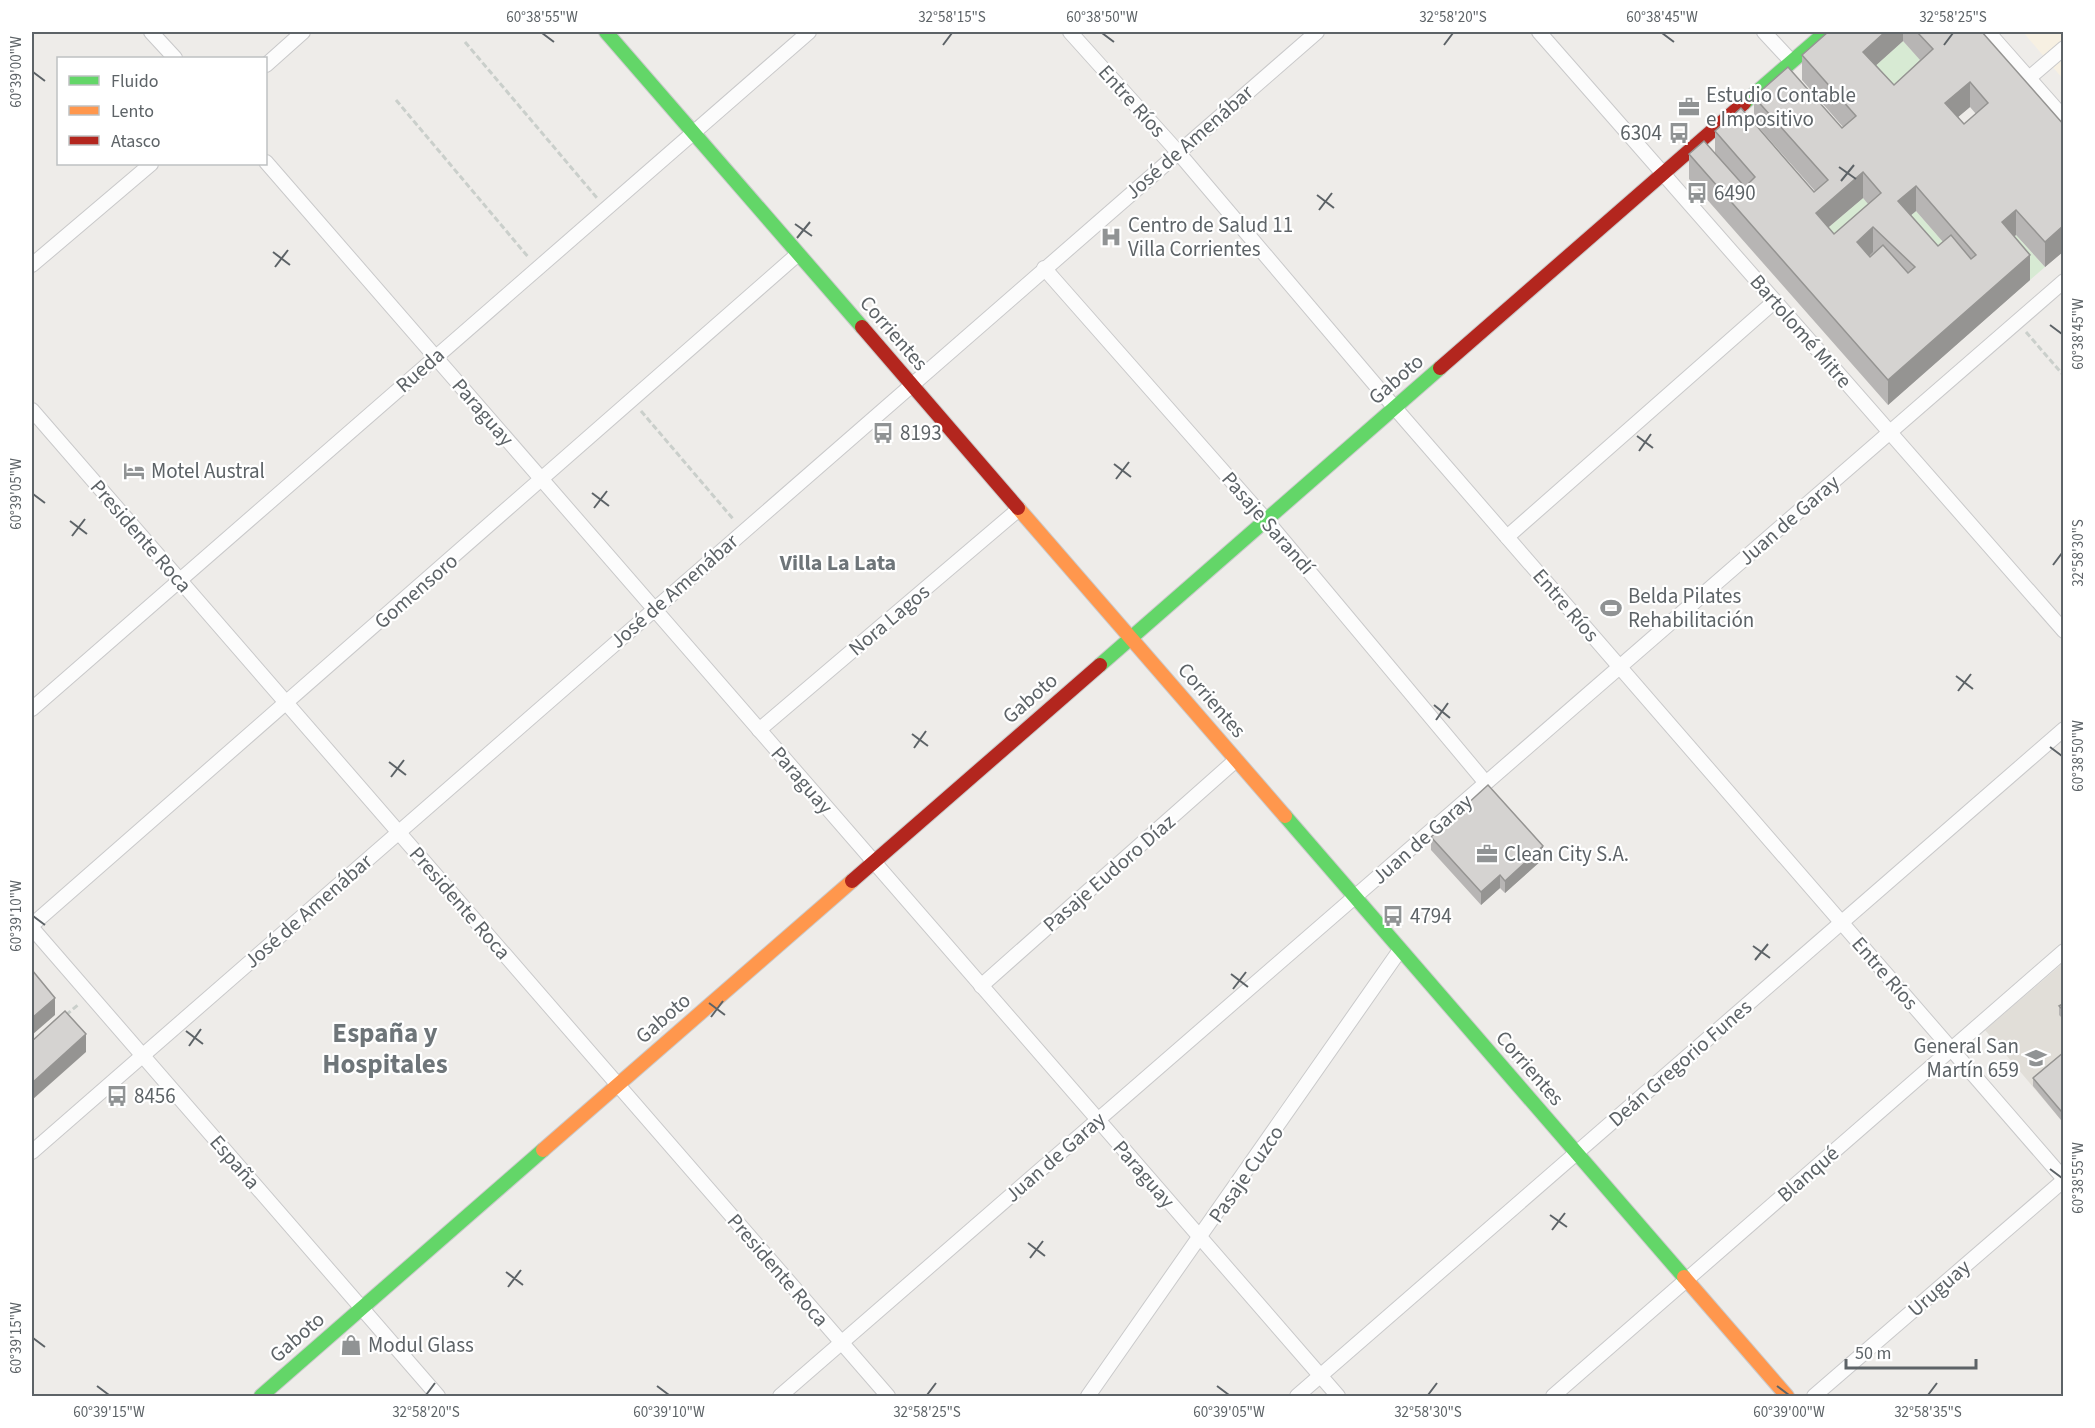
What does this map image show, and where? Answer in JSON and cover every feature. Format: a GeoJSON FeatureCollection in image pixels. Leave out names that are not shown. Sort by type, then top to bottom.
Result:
{"type":"FeatureCollection","features":[{"type":"Feature","properties":{"kind":"street"},"geometry":{"type":"LineString","coordinates":[[151,32],[174,57]]}},
{"type":"Feature","properties":{"kind":"street"},"geometry":{"type":"LineString","coordinates":[[267,64],[303,32]]}},
{"type":"Feature","properties":{"kind":"street","name":"Corrientes"},"geometry":{"type":"LineString","coordinates":[[606,32],[1787,1396]]}},
{"type":"Feature","properties":{"kind":"street","name":"Rueda"},"geometry":{"type":"LineString","coordinates":[[32,709],[809,32]]}},
{"type":"Feature","properties":{"kind":"street","name":"Entre Ríos"},"geometry":{"type":"LineString","coordinates":[[1070,32],[1177,151],[1395,408],[2064,1180]]}},
{"type":"Feature","properties":{"kind":"street","name":"José de Amenábar"},"geometry":{"type":"LineString","coordinates":[[32,1152],[1177,151],[1317,32]]}},
{"type":"Feature","properties":{"kind":"street","name":"Bartolomé Mitre"},"geometry":{"type":"LineString","coordinates":[[1539,32],[2064,631]]}},
{"type":"Feature","properties":{"kind":"street"},"geometry":{"type":"LineString","coordinates":[[1764,32],[1791,61]]}},
{"type":"Feature","properties":{"kind":"street","name":"Gaboto"},"geometry":{"type":"LineString","coordinates":[[261,1396],[1826,32]]}},
{"type":"Feature","properties":{"kind":"street"},"geometry":{"type":"LineString","coordinates":[[1988,32],[2064,118]]}},
{"type":"Feature","properties":{"kind":"street"},"geometry":{"type":"LineString","coordinates":[[2029,78],[2064,48]]}},
{"type":"Feature","properties":{"kind":"street","name":"Paraguay"},"geometry":{"type":"LineString","coordinates":[[267,163],[1338,1396]]}},
{"type":"Feature","properties":{"kind":"street"},"geometry":{"type":"LineString","coordinates":[[32,265],[150,165]]}},
{"type":"Feature","properties":{"kind":"street","name":"Gomensoro"},"geometry":{"type":"LineString","coordinates":[[32,926],[798,254]]}},
{"type":"Feature","properties":{"kind":"street","name":"Pasaje Sarandí"},"geometry":{"type":"LineString","coordinates":[[1044,268],[1266,520],[1486,783]]}},
{"type":"Feature","properties":{"kind":"street","name":"Juan de Garay"},"geometry":{"type":"LineString","coordinates":[[780,1396],[2064,280]]}},
{"type":"Feature","properties":{"kind":"street"},"geometry":{"type":"LineString","coordinates":[[1507,537],[1775,301]]}},
{"type":"Feature","properties":{"kind":"street","name":"Presidente Roca"},"geometry":{"type":"LineString","coordinates":[[32,410],[285,705],[888,1396]]}},
{"type":"Feature","properties":{"kind":"street","name":"Nora Lagos"},"geometry":{"type":"LineString","coordinates":[[759,730],[1019,509]]}},
{"type":"Feature","properties":{"kind":"street","name":"Deán Gregorio Funes"},"geometry":{"type":"LineString","coordinates":[[1297,1396],[2064,729]]}},
{"type":"Feature","properties":{"kind":"street","name":"Pasaje Eudoro Díaz"},"geometry":{"type":"LineString","coordinates":[[981,986],[1236,760]]}},
{"type":"Feature","properties":{"kind":"street","name":"España"},"geometry":{"type":"LineString","coordinates":[[32,926],[438,1396]]}},
{"type":"Feature","properties":{"kind":"street","name":"Pasaje Cuzco"},"geometry":{"type":"LineString","coordinates":[[1088,1396],[1201,1239],[1400,950]]}},
{"type":"Feature","properties":{"kind":"street","name":"Blanqué"},"geometry":{"type":"LineString","coordinates":[[1553,1396],[2064,951]]}},
{"type":"Feature","properties":{"kind":"street","name":"Uruguay"},"geometry":{"type":"LineString","coordinates":[[1814,1396],[2064,1180]]}},
{"type":"Feature","properties":{"kind":"path"},"geometry":{"type":"LineString","coordinates":[[465,42],[606,209]]}},
{"type":"Feature","properties":{"kind":"path"},"geometry":{"type":"LineString","coordinates":[[396,100],[538,268]]}},
{"type":"Feature","properties":{"kind":"path"},"geometry":{"type":"LineString","coordinates":[[2017,322],[2064,376]]}},
{"type":"Feature","properties":{"kind":"path"},"geometry":{"type":"LineString","coordinates":[[632,401],[743,531]]}},
{"type":"Feature","properties":{"kind":"path"},"geometry":{"type":"LineString","coordinates":[[64,1016],[89,994]]}},
{"type":"Feature","properties":{"kind":"shaded area"},"geometry":{"type":"Polygon","coordinates":[[[2023,32],[2063,32],[2063,79],[2023,32]]]}},
{"type":"Feature","properties":{"kind":"shaded area","name":"General San Martín 659"},"geometry":{"type":"Polygon","coordinates":[[[2063,963],[2063,1118],[2061,1120],[1985,1030],[2063,963]]]}},
{"type":"Feature","properties":{"kind":"green space"},"geometry":{"type":"Polygon","coordinates":[[[1903,41],[1933,74],[1894,110],[1863,77],[1903,41]]]}},
{"type":"Feature","properties":{"kind":"green space"},"geometry":{"type":"Polygon","coordinates":[[[1863,198],[1881,218],[1834,259],[1816,238],[1863,198]]]}},
{"type":"Feature","properties":{"kind":"green space"},"geometry":{"type":"Polygon","coordinates":[[[1916,211],[1976,280],[1898,226],[1916,211]]]}},
{"type":"Feature","properties":{"kind":"green space"},"geometry":{"type":"Polygon","coordinates":[[[2016,235],[2045,267],[2030,280],[2002,247],[2016,235]]]}},
{"type":"Feature","properties":{"kind":"building"},"geometry":{"type":"Polygon","coordinates":[[[1828,32],[1885,32],[1863,52],[1894,85],[1933,49],[1917,32],[1982,32],[2064,125],[2064,225],[2045,242],[2016,210],[2002,222],[2030,255],[1888,380],[1689,154],[1704,141],[1745,187],[1755,177],[1715,131],[1741,108],[1814,192],[1828,180],[1754,97],[1788,67],[1842,128],[1856,116],[1802,55],[1828,32]],[[1970,82],[1945,103],[1964,124],[1988,103],[1970,82]],[[1863,172],[1816,213],[1834,234],[1881,193],[1863,172]],[[1916,186],[1898,201],[1938,246],[1951,235],[1971,259],[1976,255],[1916,186]],[[1873,227],[1857,242],[1870,257],[1883,245],[1908,273],[1915,267],[1873,227]]]}},
{"type":"Feature","properties":{"kind":"building","name":"Clean City S.A."},"geometry":{"type":"Polygon","coordinates":[[[1488,785],[1543,846],[1505,881],[1500,875],[1481,892],[1431,837],[1488,785]]]}},
{"type":"Feature","properties":{"kind":"building"},"geometry":{"type":"Polygon","coordinates":[[[32,970],[55,998],[32,1018],[32,970]]]}},
{"type":"Feature","properties":{"kind":"building"},"geometry":{"type":"Polygon","coordinates":[[[65,1011],[86,1034],[32,1083],[32,1041],[65,1011]]]}},
{"type":"Feature","properties":{"kind":"building"},"geometry":{"type":"Polygon","coordinates":[[[2064,1052],[2064,1109],[2061,1111],[2033,1078],[2064,1052]]]}},
{"type":"Feature","properties":{"kind":"traffic: fast"},"geometry":{"type":"LineString","coordinates":[[606,32],[862,327]]}},
{"type":"Feature","properties":{"kind":"traffic: fast"},"geometry":{"type":"LineString","coordinates":[[1744,103],[1826,32]]}},
{"type":"Feature","properties":{"kind":"traffic: fast"},"geometry":{"type":"LineString","coordinates":[[1100,665],[1440,368]]}},
{"type":"Feature","properties":{"kind":"traffic: fast"},"geometry":{"type":"LineString","coordinates":[[1285,816],[1684,1277]]}},
{"type":"Feature","properties":{"kind":"traffic: fast"},"geometry":{"type":"LineString","coordinates":[[261,1396],[543,1150]]}},
{"type":"Feature","properties":{"kind":"traffic: slow"},"geometry":{"type":"LineString","coordinates":[[1018,508],[1285,816]]}},
{"type":"Feature","properties":{"kind":"traffic: slow"},"geometry":{"type":"LineString","coordinates":[[543,1150],[852,881]]}},
{"type":"Feature","properties":{"kind":"traffic: slow"},"geometry":{"type":"LineString","coordinates":[[1684,1277],[1787,1396]]}},
{"type":"Feature","properties":{"kind":"traffic: jam"},"geometry":{"type":"LineString","coordinates":[[1440,368],[1744,103]]}},
{"type":"Feature","properties":{"kind":"traffic: jam"},"geometry":{"type":"LineString","coordinates":[[862,327],[1018,508]]}},
{"type":"Feature","properties":{"kind":"traffic: jam"},"geometry":{"type":"LineString","coordinates":[[852,881],[1100,665]]}},
{"type":"Feature","properties":{"kind":"place","name":"Estudio Contable e Impositivo"},"geometry":{"type":"Point","coordinates":[1689,107]}},
{"type":"Feature","properties":{"kind":"place","name":"6304"},"geometry":{"type":"Point","coordinates":[1679,133]}},
{"type":"Feature","properties":{"kind":"place","name":"6490"},"geometry":{"type":"Point","coordinates":[1697,193]}},
{"type":"Feature","properties":{"kind":"place","name":"Centro de Salud 11 Villa Corrientes"},"geometry":{"type":"Point","coordinates":[1111,237]}},
{"type":"Feature","properties":{"kind":"place","name":"8193"},"geometry":{"type":"Point","coordinates":[883,433]}},
{"type":"Feature","properties":{"kind":"place","name":"Motel Austral"},"geometry":{"type":"Point","coordinates":[134,471]}},
{"type":"Feature","properties":{"kind":"place","name":"Belda Pilates Rehabilitación"},"geometry":{"type":"Point","coordinates":[1611,608]}},
{"type":"Feature","properties":{"kind":"place","name":"Clean City S.A."},"geometry":{"type":"Point","coordinates":[1487,854]}},
{"type":"Feature","properties":{"kind":"place","name":"4794"},"geometry":{"type":"Point","coordinates":[1393,916]}},
{"type":"Feature","properties":{"kind":"place","name":"General San Martín 659"},"geometry":{"type":"Point","coordinates":[2036,1058]}},
{"type":"Feature","properties":{"kind":"place","name":"8456"},"geometry":{"type":"Point","coordinates":[117,1096]}},
{"type":"Feature","properties":{"kind":"place","name":"Modul Glass"},"geometry":{"type":"Point","coordinates":[351,1345]}},
{"type":"Feature","properties":{"kind":"district","name":"Villa La Lata"},"geometry":{"type":"Point","coordinates":[838,563]}},
{"type":"Feature","properties":{"kind":"district","name":"España y Hospitales"},"geometry":{"type":"Point","coordinates":[385,1048]}}]}
